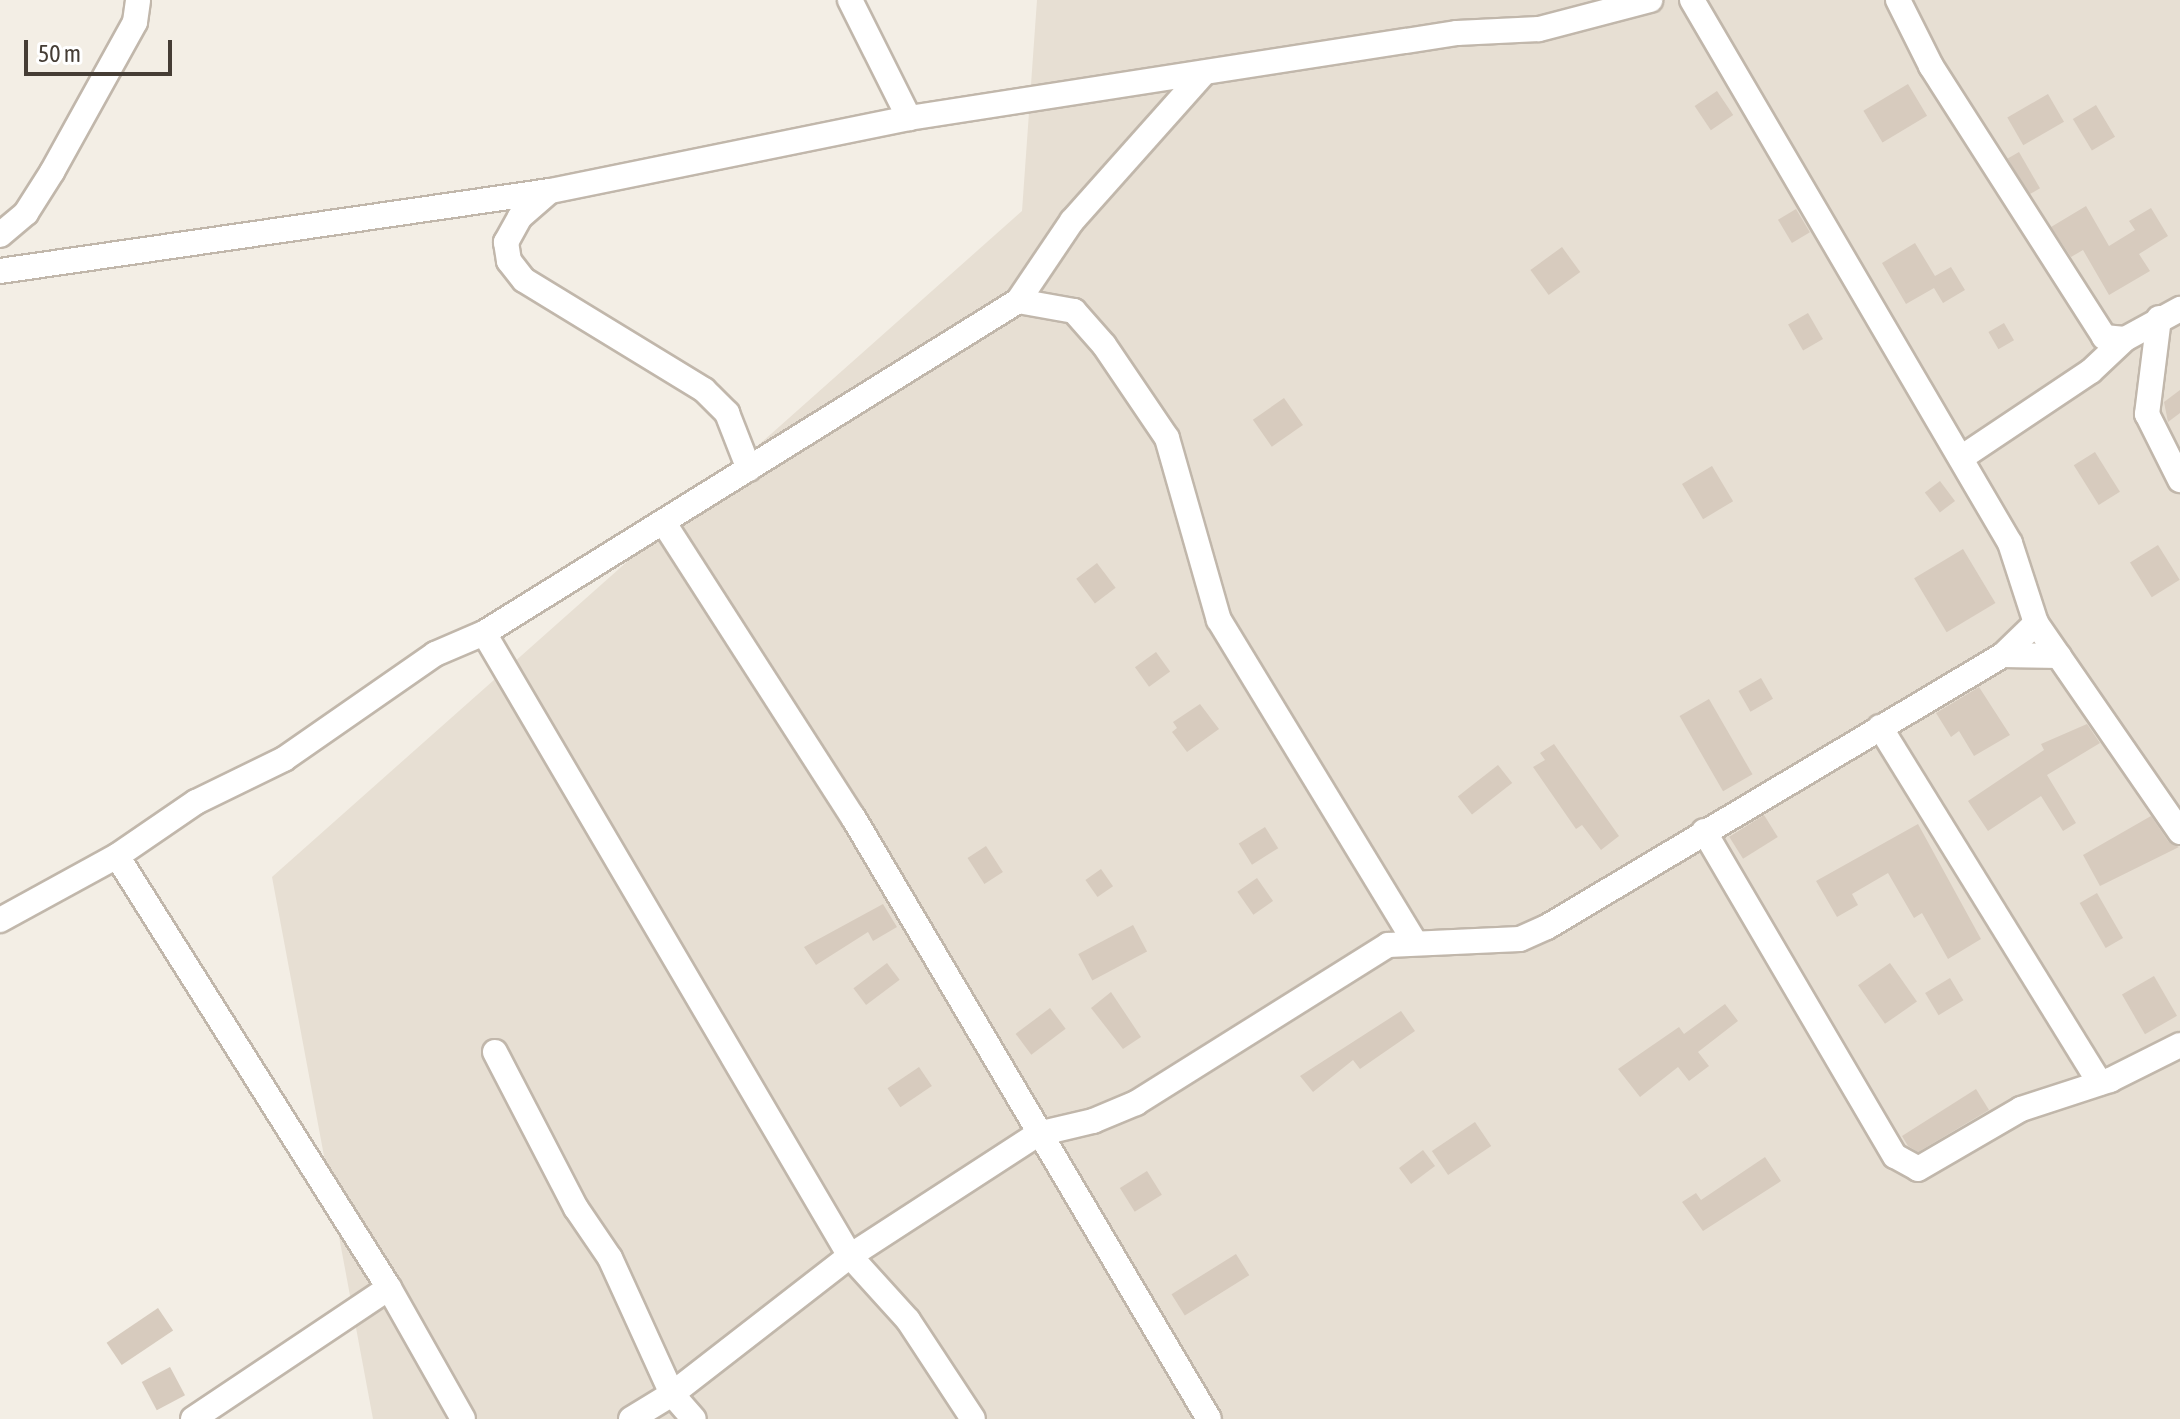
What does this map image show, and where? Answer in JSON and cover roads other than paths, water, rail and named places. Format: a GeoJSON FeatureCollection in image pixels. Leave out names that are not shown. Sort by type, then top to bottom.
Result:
{"type":"FeatureCollection","features":[{"type":"Feature","properties":{"kind":"street"},"geometry":{"type":"LineString","coordinates":[[0,235],[26,213],[52,172],[135,22],[138,0]]}},
{"type":"Feature","properties":{"kind":"street"},"geometry":{"type":"LineString","coordinates":[[850,0],[909,118]]}},
{"type":"Feature","properties":{"kind":"street"},"geometry":{"type":"LineString","coordinates":[[0,271],[550,191],[909,118],[1457,33],[1539,29],[1622,3],[1650,0]]}},
{"type":"Feature","properties":{"kind":"street"},"geometry":{"type":"LineString","coordinates":[[1692,0],[2010,543],[2036,623],[2180,832]]}},
{"type":"Feature","properties":{"kind":"street"},"geometry":{"type":"LineString","coordinates":[[1898,0],[1931,66],[2104,337],[2125,339]]}},
{"type":"Feature","properties":{"kind":"street"},"geometry":{"type":"LineString","coordinates":[[0,920],[117,856],[196,802],[284,759],[435,654],[484,633],[1018,301],[1072,221],[1204,73]]}},
{"type":"Feature","properties":{"kind":"street"},"geometry":{"type":"LineString","coordinates":[[550,191],[513,229],[506,242],[509,261],[524,280],[704,390],[727,413],[749,469]]}},
{"type":"Feature","properties":{"kind":"street"},"geometry":{"type":"LineString","coordinates":[[1018,301],[1074,311],[1104,345],[1167,438],[1219,620],[1414,941]]}},
{"type":"Feature","properties":{"kind":"street"},"geometry":{"type":"LineString","coordinates":[[1961,458],[2091,371],[2125,339],[2169,314]]}},
{"type":"Feature","properties":{"kind":"street"},"geometry":{"type":"LineString","coordinates":[[2169,314],[2147,414],[2180,480]]}},
{"type":"Feature","properties":{"kind":"street"},"geometry":{"type":"LineString","coordinates":[[664,523],[853,817],[1209,1419]]}},
{"type":"Feature","properties":{"kind":"street"},"geometry":{"type":"LineString","coordinates":[[631,1419],[672,1394],[850,1256],[1038,1134],[1093,1121],[1136,1103],[1388,945],[1414,941],[1520,939],[2003,655],[2036,623]]}},
{"type":"Feature","properties":{"kind":"street"},"geometry":{"type":"LineString","coordinates":[[484,633],[850,1256],[908,1320],[973,1419]]}},
{"type":"Feature","properties":{"kind":"street"},"geometry":{"type":"LineString","coordinates":[[2003,655],[2059,656]]}},
{"type":"Feature","properties":{"kind":"street"},"geometry":{"type":"LineString","coordinates":[[1880,727],[2100,1083]]}},
{"type":"Feature","properties":{"kind":"street"},"geometry":{"type":"LineString","coordinates":[[1704,831],[1895,1156],[1918,1169],[2021,1109],[2100,1083],[2180,1045]]}},
{"type":"Feature","properties":{"kind":"street"},"geometry":{"type":"LineString","coordinates":[[117,856],[389,1288],[463,1419]]}},
{"type":"Feature","properties":{"kind":"street"},"geometry":{"type":"LineString","coordinates":[[495,1052],[576,1208],[610,1258],[672,1394],[694,1419]]}},
{"type":"Feature","properties":{"kind":"street"},"geometry":{"type":"LineString","coordinates":[[193,1419],[389,1288]]}}]}
